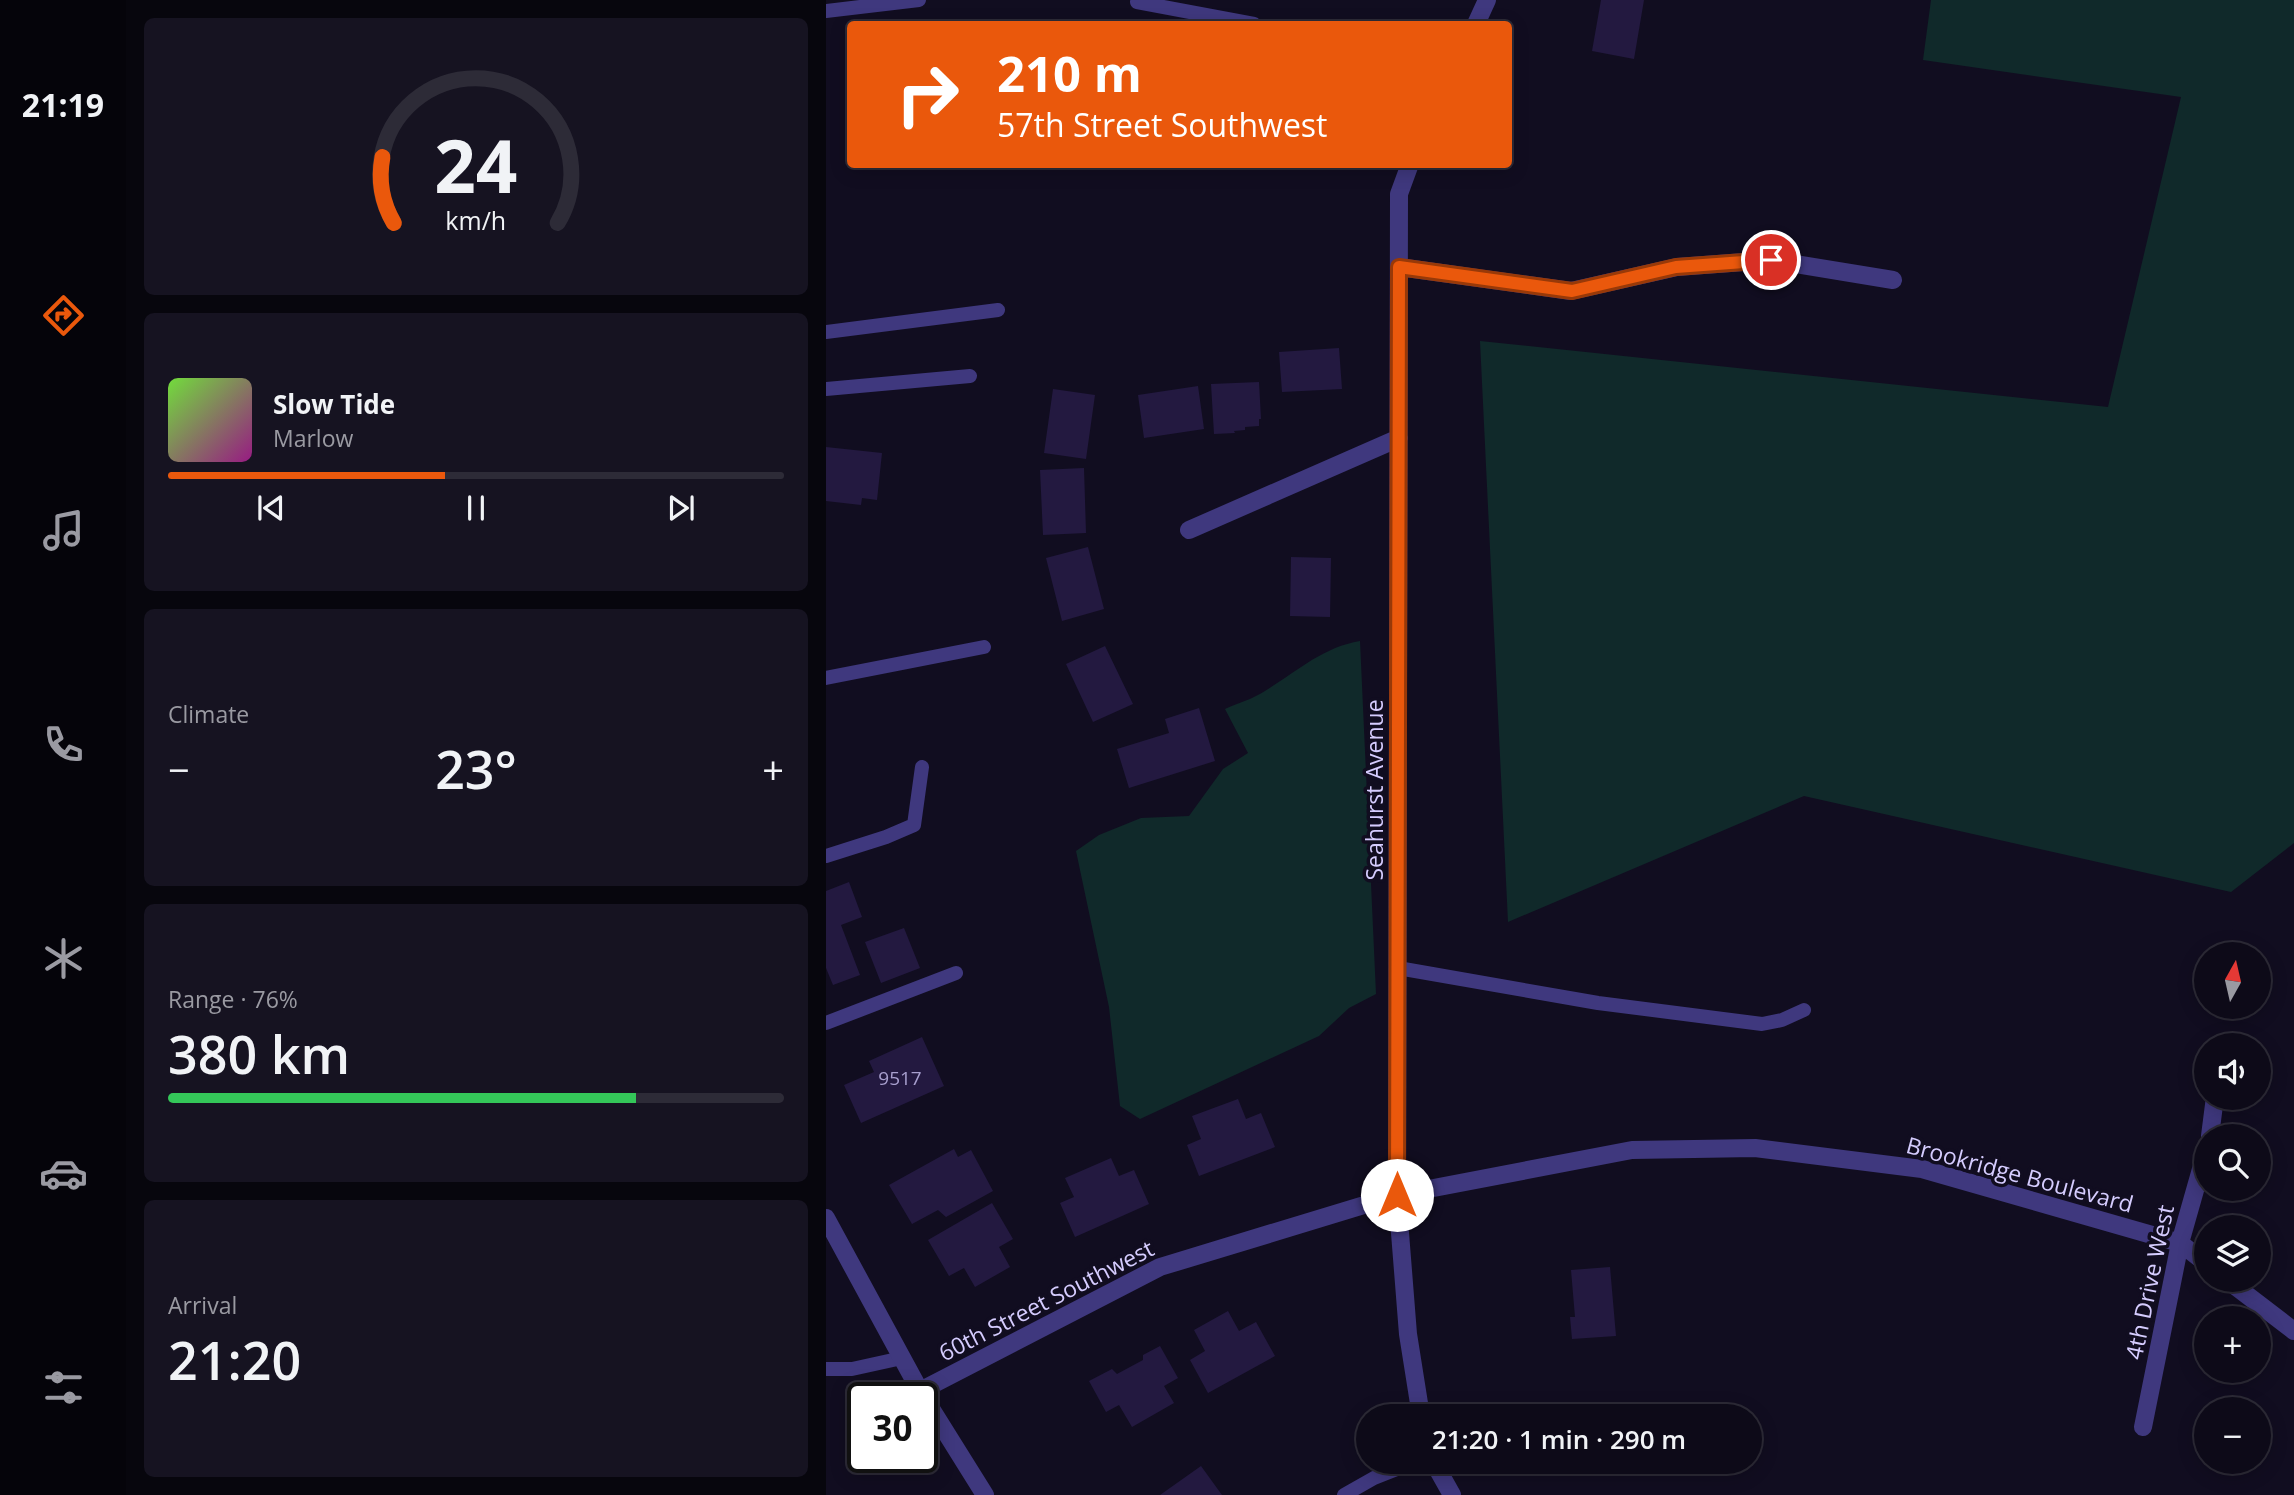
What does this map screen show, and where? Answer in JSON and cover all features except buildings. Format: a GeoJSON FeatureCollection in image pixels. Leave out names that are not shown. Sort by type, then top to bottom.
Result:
{"type":"FeatureCollection","features":[{"type":"Feature","properties":{"kind":"street"},"geometry":{"type":"LineString","coordinates":[[1477,21],[1487,0]]}},
{"type":"Feature","properties":{"kind":"street","name":"Seahurst Avenue"},"geometry":{"type":"LineString","coordinates":[[1409,168],[1399,194],[1397,1195],[1408,1334],[1419,1404]]}},
{"type":"Feature","properties":{"kind":"street"},"geometry":{"type":"LineString","coordinates":[[1399,267],[1572,291],[1676,267],[1771,260],[1893,279]]}},
{"type":"Feature","properties":{"kind":"street"},"geometry":{"type":"LineString","coordinates":[[1189,530],[1399,438]]}},
{"type":"Feature","properties":{"kind":"street","name":"Brookridge Boulevard"},"geometry":{"type":"LineString","coordinates":[[1397,1195],[1632,1150],[1755,1148],[1922,1169],[2180,1243],[2194,1254]]}},
{"type":"Feature","properties":{"kind":"street","name":"4th Drive West"},"geometry":{"type":"LineString","coordinates":[[2143,1427],[2180,1243],[2194,1194]]}},
{"type":"Feature","properties":{"kind":"street","name":"60th Street Southwest"},"geometry":{"type":"LineString","coordinates":[[937,1382],[1160,1267],[1397,1195]]}},
{"type":"Feature","properties":{"kind":"street"},"geometry":{"type":"LineString","coordinates":[[826,1217],[915,1382]]}},
{"type":"Feature","properties":{"kind":"street"},"geometry":{"type":"LineString","coordinates":[[2243,1292],[2294,1331]]}},
{"type":"Feature","properties":{"kind":"street"},"geometry":{"type":"LineString","coordinates":[[938,1420],[985,1495]]}},
{"type":"Feature","properties":{"kind":"street"},"geometry":{"type":"LineString","coordinates":[[1440,1474],[1452,1495]]}},
{"type":"Feature","properties":{"kind":"lane"},"geometry":{"type":"LineString","coordinates":[[826,11],[919,0]]}},
{"type":"Feature","properties":{"kind":"lane"},"geometry":{"type":"LineString","coordinates":[[1137,2],[1238,21]]}},
{"type":"Feature","properties":{"kind":"lane"},"geometry":{"type":"LineString","coordinates":[[826,332],[998,310]]}},
{"type":"Feature","properties":{"kind":"lane"},"geometry":{"type":"LineString","coordinates":[[826,389],[970,376]]}},
{"type":"Feature","properties":{"kind":"lane"},"geometry":{"type":"LineString","coordinates":[[826,678],[984,648]]}},
{"type":"Feature","properties":{"kind":"lane"},"geometry":{"type":"LineString","coordinates":[[826,856],[914,825],[922,767]]}},
{"type":"Feature","properties":{"kind":"lane"},"geometry":{"type":"LineString","coordinates":[[1398,968],[1598,1003],[1762,1024],[1782,1020],[1804,1010]]}},
{"type":"Feature","properties":{"kind":"lane"},"geometry":{"type":"LineString","coordinates":[[826,1023],[957,973]]}},
{"type":"Feature","properties":{"kind":"lane"},"geometry":{"type":"LineString","coordinates":[[826,1369],[852,1369],[902,1358]]}},
{"type":"Feature","properties":{"kind":"lane"},"geometry":{"type":"LineString","coordinates":[[1345,1495],[1384,1474]]}},
{"type":"Feature","properties":{"kind":"green space"},"geometry":{"type":"Polygon","coordinates":[[[1931,0],[2294,0],[2294,843],[2231,892],[1804,796],[1508,922],[1480,341],[2108,407],[2181,97],[1923,60],[1931,0]]]}},
{"type":"Feature","properties":{"kind":"green space"},"geometry":{"type":"Polygon","coordinates":[[[1360,641],[1376,994],[1349,1008],[1319,1036],[1140,1119],[1120,1106],[1109,1007],[1076,851],[1099,835],[1141,818],[1189,816],[1223,769],[1248,753],[1225,709],[1260,694],[1322,654],[1360,641]]]}},
{"type":"Feature","properties":{"kind":"route"},"geometry":{"type":"LineString","coordinates":[[1397,1195],[1399,267],[1572,291],[1676,267],[1771,260]]}}]}
